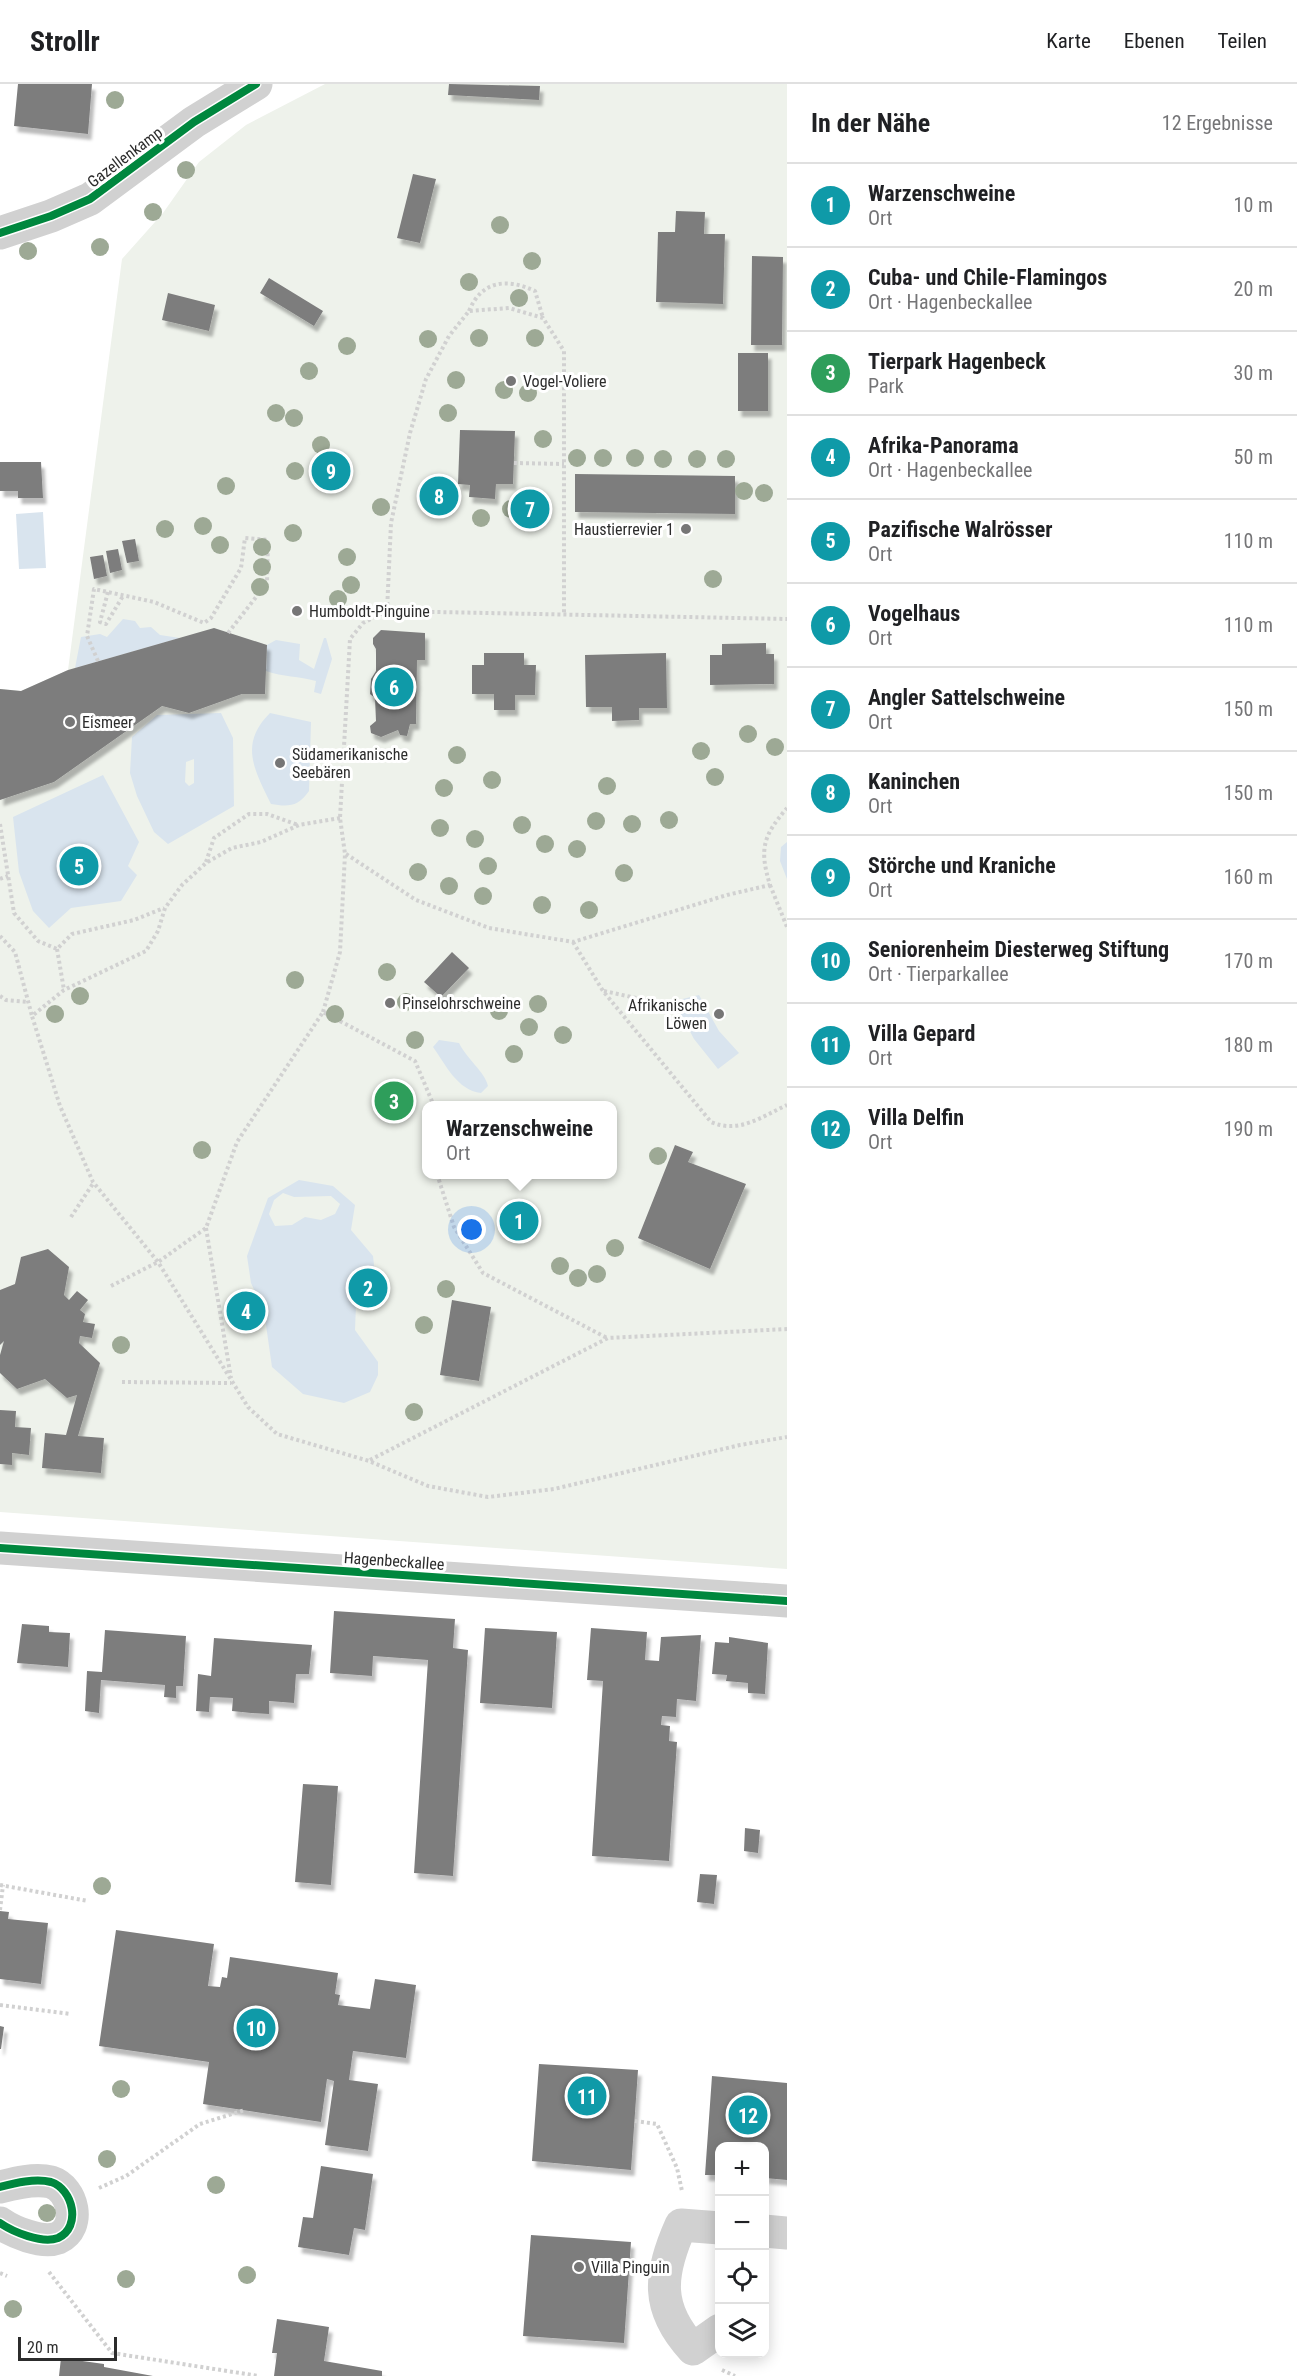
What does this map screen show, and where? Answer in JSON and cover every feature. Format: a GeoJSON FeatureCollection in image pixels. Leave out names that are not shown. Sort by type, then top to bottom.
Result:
{"type":"FeatureCollection","features":[{"type":"Feature","properties":{"kind":"street","name":"Gazellenkamp"},"geometry":{"type":"LineString","coordinates":[[0,233],[51,216],[90,199],[194,122],[256,84]]}},
{"type":"Feature","properties":{"kind":"street","name":"Hagenbeckallee"},"geometry":{"type":"LineString","coordinates":[[0,1548],[787,1601]]}},
{"type":"Feature","properties":{"kind":"street"},"geometry":{"type":"LineString","coordinates":[[0,2187],[32,2181],[49,2182],[58,2186],[71,2201],[73,2211],[69,2225],[57,2238],[45,2240],[8,2227]]}},
{"type":"Feature","properties":{"kind":"street"},"geometry":{"type":"LineString","coordinates":[[715,2227],[681,2224],[668,2254],[662,2290],[676,2331],[693,2349],[715,2334]]}},
{"type":"Feature","properties":{"kind":"street"},"geometry":{"type":"LineString","coordinates":[[769,2231],[787,2233]]}},
{"type":"Feature","properties":{"kind":"path"},"geometry":{"type":"LineString","coordinates":[[387,611],[391,523],[410,433],[426,379],[448,336],[469,311],[475,296],[493,285],[516,282],[535,291],[543,318],[564,351],[564,613]]}},
{"type":"Feature","properties":{"kind":"path"},"geometry":{"type":"LineString","coordinates":[[469,311],[509,308],[543,318]]}},
{"type":"Feature","properties":{"kind":"path"},"geometry":{"type":"LineString","coordinates":[[514,463],[564,464]]}},
{"type":"Feature","properties":{"kind":"path"},"geometry":{"type":"LineString","coordinates":[[98,661],[87,636],[94,589],[154,602],[204,623],[211,618],[240,567],[245,538],[268,540],[267,584],[228,633]]}},
{"type":"Feature","properties":{"kind":"path"},"geometry":{"type":"LineString","coordinates":[[108,592],[100,622],[106,624],[123,596]]}},
{"type":"Feature","properties":{"kind":"path"},"geometry":{"type":"LineString","coordinates":[[231,1383],[206,1228],[237,1142],[323,1012],[340,952],[345,854],[340,818],[350,639],[363,622],[387,611],[787,619]]}},
{"type":"Feature","properties":{"kind":"path"},"geometry":{"type":"LineString","coordinates":[[787,808],[766,837],[762,859],[787,927]]}},
{"type":"Feature","properties":{"kind":"path"},"geometry":{"type":"LineString","coordinates":[[206,863],[214,838],[249,814],[267,814],[299,825]]}},
{"type":"Feature","properties":{"kind":"path"},"geometry":{"type":"LineString","coordinates":[[32,1016],[64,990],[146,951],[158,931],[165,908],[182,885],[206,863],[232,848],[261,842],[299,825],[340,818]]}},
{"type":"Feature","properties":{"kind":"path"},"geometry":{"type":"LineString","coordinates":[[0,824],[14,913],[38,941],[57,949]]}},
{"type":"Feature","properties":{"kind":"path"},"geometry":{"type":"LineString","coordinates":[[345,854],[416,900],[489,928],[573,942],[727,895],[770,885]]}},
{"type":"Feature","properties":{"kind":"path"},"geometry":{"type":"LineString","coordinates":[[0,879],[8,876]]}},
{"type":"Feature","properties":{"kind":"path"},"geometry":{"type":"LineString","coordinates":[[57,949],[72,934],[134,920],[165,908]]}},
{"type":"Feature","properties":{"kind":"path"},"geometry":{"type":"LineString","coordinates":[[0,936],[15,952],[60,1106],[94,1182],[158,1262],[248,1407],[277,1434],[369,1461],[428,1486],[488,1497],[554,1489],[740,1445],[787,1437]]}},
{"type":"Feature","properties":{"kind":"path"},"geometry":{"type":"LineString","coordinates":[[573,942],[603,991],[711,1122],[725,1129],[746,1125],[787,1105]]}},
{"type":"Feature","properties":{"kind":"path"},"geometry":{"type":"LineString","coordinates":[[57,949],[64,990]]}},
{"type":"Feature","properties":{"kind":"path"},"geometry":{"type":"LineString","coordinates":[[603,991],[659,1003]]}},
{"type":"Feature","properties":{"kind":"path"},"geometry":{"type":"LineString","coordinates":[[0,996],[6,1000],[28,1002]]}},
{"type":"Feature","properties":{"kind":"path"},"geometry":{"type":"LineString","coordinates":[[323,1012],[415,1061],[432,1101]]}},
{"type":"Feature","properties":{"kind":"path"},"geometry":{"type":"LineString","coordinates":[[439,1179],[454,1227],[483,1273],[608,1338]]}},
{"type":"Feature","properties":{"kind":"path"},"geometry":{"type":"LineString","coordinates":[[71,1217],[94,1182]]}},
{"type":"Feature","properties":{"kind":"path"},"geometry":{"type":"LineString","coordinates":[[111,1286],[158,1262],[206,1228]]}},
{"type":"Feature","properties":{"kind":"path"},"geometry":{"type":"LineString","coordinates":[[369,1461],[608,1338],[786,1328]]}},
{"type":"Feature","properties":{"kind":"path"},"geometry":{"type":"LineString","coordinates":[[122,1382],[231,1383]]}},
{"type":"Feature","properties":{"kind":"path"},"geometry":{"type":"LineString","coordinates":[[0,1910],[2,1885],[88,1900]]}},
{"type":"Feature","properties":{"kind":"path"},"geometry":{"type":"LineString","coordinates":[[0,2005],[71,2014]]}},
{"type":"Feature","properties":{"kind":"path"},"geometry":{"type":"LineString","coordinates":[[71,2201],[126,2176],[200,2124],[245,2110]]}},
{"type":"Feature","properties":{"kind":"path"},"geometry":{"type":"LineString","coordinates":[[635,2121],[657,2124],[677,2168],[684,2206],[681,2224]]}},
{"type":"Feature","properties":{"kind":"path"},"geometry":{"type":"LineString","coordinates":[[8,2227],[112,2353],[259,2376]]}},
{"type":"Feature","properties":{"kind":"path"},"geometry":{"type":"LineString","coordinates":[[0,2273],[8,2276]]}},
{"type":"Feature","properties":{"kind":"shaded area"},"geometry":{"type":"Polygon","coordinates":[[[325,84],[787,84],[787,1569],[0,1512],[0,689],[21,691],[68,670],[122,259],[163,213],[199,162],[246,125],[325,84]]]}},
{"type":"Feature","properties":{"kind":"shaded area"},"geometry":{"type":"Polygon","coordinates":[[[43,512],[46,568],[19,569],[16,514],[43,512]]]}},
{"type":"Feature","properties":{"kind":"shaded area"},"geometry":{"type":"Polygon","coordinates":[[[123,619],[135,621],[140,628],[151,627],[160,635],[180,638],[75,668],[81,637],[100,634],[107,637],[123,619]]]}},
{"type":"Feature","properties":{"kind":"shaded area"},"geometry":{"type":"Polygon","coordinates":[[[324,638],[326,638],[332,659],[321,694],[314,692],[316,681],[266,671],[267,645],[276,640],[300,644],[299,660],[314,669],[324,638]]]}},
{"type":"Feature","properties":{"kind":"shaded area"},"geometry":{"type":"Polygon","coordinates":[[[221,713],[233,738],[234,806],[168,844],[154,832],[137,796],[130,773],[132,737],[157,715],[221,713]],[[194,759],[186,762],[185,782],[189,786],[194,783],[194,759]]]}},
{"type":"Feature","properties":{"kind":"shaded area"},"geometry":{"type":"Polygon","coordinates":[[[270,713],[311,722],[309,791],[301,800],[292,805],[271,804],[252,757],[255,735],[260,724],[270,713]]]}},
{"type":"Feature","properties":{"kind":"shaded area"},"geometry":{"type":"Polygon","coordinates":[[[103,775],[139,842],[128,866],[137,875],[121,901],[71,908],[49,928],[33,911],[19,872],[13,817],[103,775]]]}},
{"type":"Feature","properties":{"kind":"shaded area"},"geometry":{"type":"Polygon","coordinates":[[[787,842],[787,879],[780,861],[781,847],[787,842]]]}},
{"type":"Feature","properties":{"kind":"shaded area"},"geometry":{"type":"Polygon","coordinates":[[[699,995],[719,1031],[739,1053],[718,1069],[694,1039],[674,1001],[699,995]]]}},
{"type":"Feature","properties":{"kind":"shaded area"},"geometry":{"type":"Polygon","coordinates":[[[439,1040],[459,1043],[486,1081],[488,1086],[481,1093],[465,1087],[453,1076],[433,1047],[439,1040]]]}},
{"type":"Feature","properties":{"kind":"shaded area"},"geometry":{"type":"Polygon","coordinates":[[[299,1180],[333,1186],[355,1205],[351,1230],[373,1256],[375,1274],[356,1305],[355,1330],[378,1362],[378,1375],[370,1392],[344,1403],[303,1394],[272,1367],[264,1311],[251,1283],[247,1256],[268,1198],[299,1180]],[[283,1193],[274,1200],[269,1214],[275,1226],[292,1225],[305,1217],[321,1220],[335,1214],[340,1204],[331,1196],[294,1197],[283,1193]]]}},
{"type":"Feature","properties":{"kind":"building"},"geometry":{"type":"Polygon","coordinates":[[[18,84],[92,84],[88,134],[14,126],[18,84]]]}},
{"type":"Feature","properties":{"kind":"building"},"geometry":{"type":"Polygon","coordinates":[[[449,84],[540,86],[539,100],[448,95],[449,84]]]}},
{"type":"Feature","properties":{"kind":"building"},"geometry":{"type":"Polygon","coordinates":[[[413,174],[436,179],[420,243],[397,238],[413,174]]]}},
{"type":"Feature","properties":{"kind":"building"},"geometry":{"type":"Polygon","coordinates":[[[676,211],[705,212],[704,234],[725,234],[723,304],[656,302],[658,232],[675,232],[676,211]]]}},
{"type":"Feature","properties":{"kind":"building"},"geometry":{"type":"Polygon","coordinates":[[[752,256],[783,257],[782,345],[751,345],[752,256]]]}},
{"type":"Feature","properties":{"kind":"building"},"geometry":{"type":"Polygon","coordinates":[[[269,278],[323,311],[314,326],[260,293],[269,278]]]}},
{"type":"Feature","properties":{"kind":"building"},"geometry":{"type":"Polygon","coordinates":[[[168,293],[215,305],[209,331],[162,320],[168,293]]]}},
{"type":"Feature","properties":{"kind":"building"},"geometry":{"type":"Polygon","coordinates":[[[738,353],[768,353],[768,411],[738,411],[738,353]]]}},
{"type":"Feature","properties":{"kind":"building"},"geometry":{"type":"Polygon","coordinates":[[[460,430],[515,431],[513,484],[496,484],[495,499],[469,497],[470,485],[458,484],[460,430]]]}},
{"type":"Feature","properties":{"kind":"building"},"geometry":{"type":"Polygon","coordinates":[[[0,462],[41,462],[43,498],[18,498],[18,491],[0,491],[0,462]]]}},
{"type":"Feature","properties":{"kind":"building"},"geometry":{"type":"Polygon","coordinates":[[[575,474],[735,476],[735,514],[575,512],[575,474]]]}},
{"type":"Feature","properties":{"kind":"building"},"geometry":{"type":"Polygon","coordinates":[[[135,539],[139,561],[127,563],[122,541],[135,539]]]}},
{"type":"Feature","properties":{"kind":"building"},"geometry":{"type":"Polygon","coordinates":[[[118,549],[122,570],[110,573],[106,551],[118,549]]]}},
{"type":"Feature","properties":{"kind":"building"},"geometry":{"type":"Polygon","coordinates":[[[103,555],[107,576],[94,579],[90,557],[103,555]]]}},
{"type":"Feature","properties":{"kind":"building","name":"Eismeer"},"geometry":{"type":"Polygon","coordinates":[[[214,628],[267,645],[265,694],[242,694],[189,713],[162,706],[54,782],[0,800],[0,689],[21,691],[68,670],[214,628]]]}},
{"type":"Feature","properties":{"kind":"building"},"geometry":{"type":"Polygon","coordinates":[[[381,630],[425,633],[425,660],[417,660],[416,724],[410,724],[407,736],[400,735],[398,730],[381,737],[371,733],[370,726],[376,721],[375,698],[370,694],[371,679],[376,671],[376,649],[373,638],[381,630]]]}},
{"type":"Feature","properties":{"kind":"building"},"geometry":{"type":"Polygon","coordinates":[[[766,643],[766,654],[774,654],[774,684],[710,685],[710,655],[722,655],[722,644],[766,643]]]}},
{"type":"Feature","properties":{"kind":"building"},"geometry":{"type":"Polygon","coordinates":[[[484,653],[524,653],[524,665],[536,665],[535,695],[515,695],[515,710],[494,710],[494,694],[472,694],[472,665],[484,665],[484,653]]]}},
{"type":"Feature","properties":{"kind":"building"},"geometry":{"type":"Polygon","coordinates":[[[666,653],[667,708],[639,708],[639,720],[612,721],[612,707],[586,707],[585,655],[666,653]]]}},
{"type":"Feature","properties":{"kind":"building"},"geometry":{"type":"Polygon","coordinates":[[[452,952],[469,968],[441,997],[424,982],[452,952]]]}},
{"type":"Feature","properties":{"kind":"building"},"geometry":{"type":"Polygon","coordinates":[[[675,1145],[693,1152],[688,1162],[746,1184],[710,1269],[638,1238],[675,1145]]]}},
{"type":"Feature","properties":{"kind":"building"},"geometry":{"type":"Polygon","coordinates":[[[48,1249],[69,1267],[64,1295],[69,1300],[77,1291],[88,1300],[80,1310],[85,1314],[83,1322],[95,1324],[92,1338],[80,1336],[79,1343],[100,1363],[78,1436],[104,1438],[101,1473],[42,1468],[45,1433],[66,1435],[77,1395],[67,1398],[45,1379],[17,1389],[0,1373],[0,1355],[4,1341],[0,1345],[0,1290],[15,1284],[21,1257],[48,1249]]]}},
{"type":"Feature","properties":{"kind":"building"},"geometry":{"type":"Polygon","coordinates":[[[452,1300],[491,1307],[479,1381],[440,1375],[452,1300]]]}},
{"type":"Feature","properties":{"kind":"building"},"geometry":{"type":"Polygon","coordinates":[[[0,1410],[16,1411],[15,1427],[31,1428],[29,1455],[12,1453],[12,1465],[0,1464],[0,1410]]]}},
{"type":"Feature","properties":{"kind":"building"},"geometry":{"type":"Polygon","coordinates":[[[334,1611],[455,1619],[453,1648],[468,1650],[453,1876],[414,1873],[428,1660],[373,1656],[372,1676],[330,1673],[334,1611]]]}},
{"type":"Feature","properties":{"kind":"building"},"geometry":{"type":"Polygon","coordinates":[[[22,1624],[49,1626],[49,1632],[70,1633],[68,1667],[17,1663],[22,1624]]]}},
{"type":"Feature","properties":{"kind":"building"},"geometry":{"type":"Polygon","coordinates":[[[485,1628],[557,1632],[552,1708],[480,1703],[485,1628]]]}},
{"type":"Feature","properties":{"kind":"building"},"geometry":{"type":"Polygon","coordinates":[[[591,1628],[647,1632],[645,1660],[659,1661],[661,1637],[701,1635],[696,1701],[677,1699],[676,1717],[662,1716],[661,1725],[670,1726],[669,1741],[677,1742],[669,1861],[592,1856],[603,1681],[587,1680],[591,1628]]]}},
{"type":"Feature","properties":{"kind":"building"},"geometry":{"type":"Polygon","coordinates":[[[105,1630],[186,1636],[183,1686],[176,1686],[176,1698],[164,1697],[165,1685],[101,1680],[99,1713],[85,1711],[87,1671],[102,1672],[105,1630]]]}},
{"type":"Feature","properties":{"kind":"building"},"geometry":{"type":"Polygon","coordinates":[[[729,1637],[768,1643],[765,1694],[748,1693],[748,1683],[726,1681],[727,1675],[712,1674],[715,1642],[729,1643],[729,1637]]]}},
{"type":"Feature","properties":{"kind":"building"},"geometry":{"type":"Polygon","coordinates":[[[214,1638],[312,1645],[309,1674],[296,1674],[294,1703],[269,1701],[269,1714],[251,1713],[232,1711],[233,1698],[210,1697],[209,1712],[196,1711],[198,1674],[211,1676],[214,1638]]]}},
{"type":"Feature","properties":{"kind":"building"},"geometry":{"type":"Polygon","coordinates":[[[303,1784],[338,1786],[331,1885],[295,1882],[303,1784]]]}},
{"type":"Feature","properties":{"kind":"building"},"geometry":{"type":"Polygon","coordinates":[[[745,1828],[760,1830],[758,1853],[744,1851],[745,1828]]]}},
{"type":"Feature","properties":{"kind":"building"},"geometry":{"type":"Polygon","coordinates":[[[700,1874],[717,1875],[714,1904],[697,1902],[700,1874]]]}},
{"type":"Feature","properties":{"kind":"building"},"geometry":{"type":"Polygon","coordinates":[[[0,1911],[9,1912],[8,1919],[48,1923],[41,1984],[0,1979],[0,1911]]]}},
{"type":"Feature","properties":{"kind":"building"},"geometry":{"type":"Polygon","coordinates":[[[116,1930],[214,1944],[208,1986],[220,1987],[222,1977],[227,1978],[230,1957],[338,1973],[335,1994],[340,1995],[338,2005],[370,2009],[375,1979],[416,1985],[406,2058],[353,2051],[349,2080],[378,2084],[368,2151],[325,2145],[334,2081],[327,2079],[321,2122],[203,2104],[209,2062],[99,2046],[116,1930]]]}},
{"type":"Feature","properties":{"kind":"building"},"geometry":{"type":"Polygon","coordinates":[[[0,2026],[4,2027],[1,2049],[0,2049],[0,2026]]]}},
{"type":"Feature","properties":{"kind":"building"},"geometry":{"type":"Polygon","coordinates":[[[539,2064],[638,2070],[631,2170],[532,2161],[539,2064]]]}},
{"type":"Feature","properties":{"kind":"building"},"geometry":{"type":"Polygon","coordinates":[[[712,2076],[787,2083],[787,2180],[769,2178],[769,2142],[715,2142],[715,2175],[705,2175],[712,2076]]]}},
{"type":"Feature","properties":{"kind":"building"},"geometry":{"type":"Polygon","coordinates":[[[321,2166],[373,2174],[365,2230],[354,2228],[349,2255],[298,2247],[303,2217],[313,2218],[321,2166]]]}},
{"type":"Feature","properties":{"kind":"building","name":"Villa Pinguin"},"geometry":{"type":"Polygon","coordinates":[[[531,2235],[631,2242],[624,2343],[523,2336],[531,2235]]]}},
{"type":"Feature","properties":{"kind":"building"},"geometry":{"type":"Polygon","coordinates":[[[277,2319],[329,2327],[324,2361],[382,2371],[382,2376],[274,2376],[277,2353],[272,2353],[277,2319]]]}},
{"type":"Feature","properties":{"kind":"building"},"geometry":{"type":"Polygon","coordinates":[[[61,2358],[104,2364],[104,2367],[153,2376],[59,2376],[61,2358]]]}},
{"type":"Feature","properties":{"kind":"cycle path"},"geometry":{"type":"LineString","coordinates":[[0,233],[51,216],[90,199],[194,122],[256,84]]}},
{"type":"Feature","properties":{"kind":"cycle path"},"geometry":{"type":"LineString","coordinates":[[0,1548],[787,1601]]}},
{"type":"Feature","properties":{"kind":"cycle path"},"geometry":{"type":"LineString","coordinates":[[0,2187],[32,2181],[51,2182],[65,2192],[72,2208],[70,2226],[58,2238],[44,2239],[28,2236],[0,2223]]}},
{"type":"Feature","properties":{"kind":"place","name":"Vogel-Voliere"},"geometry":{"type":"Point","coordinates":[511,381]}},
{"type":"Feature","properties":{"kind":"place","name":"Störche und Kraniche"},"geometry":{"type":"Point","coordinates":[331,471]}},
{"type":"Feature","properties":{"kind":"place","name":"Kaninchen"},"geometry":{"type":"Point","coordinates":[439,496]}},
{"type":"Feature","properties":{"kind":"place","name":"Angler Sattelschweine"},"geometry":{"type":"Point","coordinates":[530,509]}},
{"type":"Feature","properties":{"kind":"place","name":"Haustierrevier 1"},"geometry":{"type":"Point","coordinates":[686,529]}},
{"type":"Feature","properties":{"kind":"place","name":"Humboldt-Pinguine"},"geometry":{"type":"Point","coordinates":[297,611]}},
{"type":"Feature","properties":{"kind":"place","name":"Vogelhaus"},"geometry":{"type":"Point","coordinates":[394,687]}},
{"type":"Feature","properties":{"kind":"place","name":"Eismeer"},"geometry":{"type":"Point","coordinates":[70,722]}},
{"type":"Feature","properties":{"kind":"place","name":"Südamerikanische Seebären"},"geometry":{"type":"Point","coordinates":[280,763]}},
{"type":"Feature","properties":{"kind":"place","name":"Pazifische Walrösser"},"geometry":{"type":"Point","coordinates":[79,866]}},
{"type":"Feature","properties":{"kind":"place","name":"Pinselohrschweine"},"geometry":{"type":"Point","coordinates":[390,1003]}},
{"type":"Feature","properties":{"kind":"place","name":"Afrikanische Löwen"},"geometry":{"type":"Point","coordinates":[719,1014]}},
{"type":"Feature","properties":{"kind":"place","name":"Tierpark Hagenbeck"},"geometry":{"type":"Point","coordinates":[394,1101]}},
{"type":"Feature","properties":{"kind":"place","name":"Warzenschweine"},"geometry":{"type":"Point","coordinates":[519,1221]}},
{"type":"Feature","properties":{"kind":"place","name":"Cuba- und Chile-Flamingos"},"geometry":{"type":"Point","coordinates":[368,1288]}},
{"type":"Feature","properties":{"kind":"place","name":"Afrika-Panorama"},"geometry":{"type":"Point","coordinates":[246,1311]}},
{"type":"Feature","properties":{"kind":"place","name":"Seniorenheim Diesterweg Stiftung"},"geometry":{"type":"Point","coordinates":[256,2028]}},
{"type":"Feature","properties":{"kind":"place","name":"Villa Gepard"},"geometry":{"type":"Point","coordinates":[587,2096]}},
{"type":"Feature","properties":{"kind":"place","name":"Villa Delfin"},"geometry":{"type":"Point","coordinates":[748,2115]}},
{"type":"Feature","properties":{"kind":"place","name":"Villa Pinguin"},"geometry":{"type":"Point","coordinates":[579,2267]}}]}
